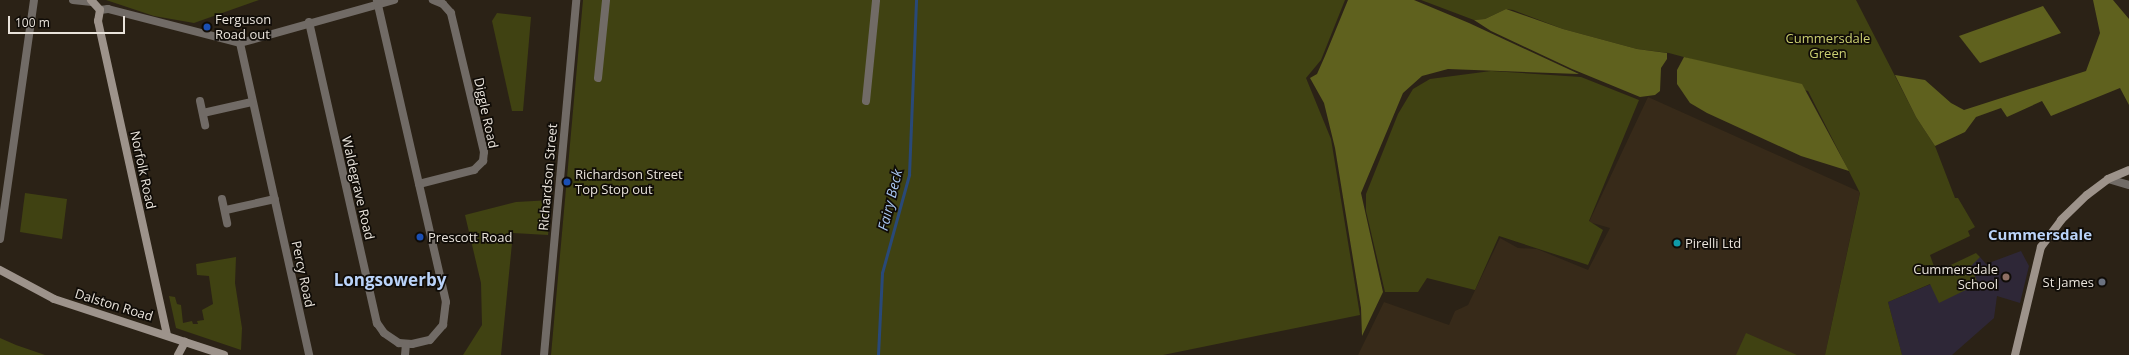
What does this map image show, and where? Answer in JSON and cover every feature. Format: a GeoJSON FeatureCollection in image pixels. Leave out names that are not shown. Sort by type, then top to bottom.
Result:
{"type":"FeatureCollection","features":[{"type":"Feature","properties":{"kind":"street"},"geometry":{"type":"LineString","coordinates":[[0,239],[34,0]]}},
{"type":"Feature","properties":{"kind":"street"},"geometry":{"type":"LineString","coordinates":[[73,0],[92,1],[100,10],[108,9],[240,43],[377,2],[394,0]]}},
{"type":"Feature","properties":{"kind":"street"},"geometry":{"type":"LineString","coordinates":[[433,0],[444,2]]}},
{"type":"Feature","properties":{"kind":"street","name":"Richardson Street"},"geometry":{"type":"LineString","coordinates":[[544,355],[576,0]]}},
{"type":"Feature","properties":{"kind":"street"},"geometry":{"type":"LineString","coordinates":[[598,78],[606,0]]}},
{"type":"Feature","properties":{"kind":"street"},"geometry":{"type":"LineString","coordinates":[[866,101],[876,0]]}},
{"type":"Feature","properties":{"kind":"street"},"geometry":{"type":"LineString","coordinates":[[377,2],[446,302],[446,317],[440,331],[430,340],[406,344],[405,355]]}},
{"type":"Feature","properties":{"kind":"street","name":"Diggle Road"},"geometry":{"type":"LineString","coordinates":[[419,184],[474,170],[483,162],[484,152],[452,18],[444,2]]}},
{"type":"Feature","properties":{"kind":"street","name":"Norfolk Road"},"geometry":{"type":"LineString","coordinates":[[100,10],[98,21],[167,334]]}},
{"type":"Feature","properties":{"kind":"street","name":"Waldegrave Road"},"geometry":{"type":"LineString","coordinates":[[308,22],[375,317],[388,337],[406,344]]}},
{"type":"Feature","properties":{"kind":"street","name":"Percy Road"},"geometry":{"type":"LineString","coordinates":[[240,43],[308,355]]}},
{"type":"Feature","properties":{"kind":"street"},"geometry":{"type":"LineString","coordinates":[[200,101],[205,125]]}},
{"type":"Feature","properties":{"kind":"street"},"geometry":{"type":"LineString","coordinates":[[203,113],[252,102]]}},
{"type":"Feature","properties":{"kind":"street"},"geometry":{"type":"LineString","coordinates":[[2015,355],[2041,246],[2072,209],[2108,179],[2129,170]]}},
{"type":"Feature","properties":{"kind":"street"},"geometry":{"type":"LineString","coordinates":[[2108,179],[2129,185]]}},
{"type":"Feature","properties":{"kind":"street"},"geometry":{"type":"LineString","coordinates":[[222,199],[226,210],[227,223]]}},
{"type":"Feature","properties":{"kind":"street"},"geometry":{"type":"LineString","coordinates":[[226,210],[275,199]]}},
{"type":"Feature","properties":{"kind":"street","name":"Dalston Road"},"geometry":{"type":"LineString","coordinates":[[0,270],[54,299],[167,334],[185,342],[224,355]]}},
{"type":"Feature","properties":{"kind":"street"},"geometry":{"type":"LineString","coordinates":[[178,355],[185,342]]}},
{"type":"Feature","properties":{"kind":"shaded area"},"geometry":{"type":"Polygon","coordinates":[[[1348,0],[1414,0],[1469,23],[1579,74],[1448,69],[1422,76],[1403,93],[1361,193],[1383,292],[1362,336],[1361,308],[1335,148],[1324,103],[1310,78],[1317,74],[1348,0]]]}},
{"type":"Feature","properties":{"kind":"shaded area"},"geometry":{"type":"Polygon","coordinates":[[[2093,0],[2113,0],[2129,19],[2129,105],[2120,88],[2051,116],[2042,101],[2007,117],[2001,108],[1976,117],[1965,132],[1935,146],[1916,117],[1895,75],[1925,80],[1951,103],[1964,110],[2086,71],[2100,33],[2093,0]]]}},
{"type":"Feature","properties":{"kind":"shaded area"},"geometry":{"type":"Polygon","coordinates":[[[2043,6],[2061,33],[1980,63],[1959,36],[2043,6]]]}},
{"type":"Feature","properties":{"kind":"shaded area"},"geometry":{"type":"Polygon","coordinates":[[[1506,9],[1563,29],[1637,49],[1667,53],[1667,59],[1661,68],[1660,91],[1655,95],[1640,97],[1572,69],[1491,31],[1474,20],[1485,19],[1506,9]]]}},
{"type":"Feature","properties":{"kind":"shaded area"},"geometry":{"type":"Polygon","coordinates":[[[1684,57],[1802,84],[1849,171],[1801,156],[1707,113],[1690,103],[1677,84],[1677,70],[1684,57]]]}},
{"type":"Feature","properties":{"kind":"shaded area"},"geometry":{"type":"Polygon","coordinates":[[[1648,97],[1860,192],[1825,355],[1358,355],[1384,302],[1449,325],[1455,311],[1468,305],[1500,238],[1518,248],[1537,249],[1588,270],[1610,228],[1589,222],[1648,97]]]}},
{"type":"Feature","properties":{"kind":"shaded area"},"geometry":{"type":"Polygon","coordinates":[[[2021,251],[2029,266],[2020,303],[1997,296],[1994,318],[1952,355],[1902,355],[1888,302],[1931,284],[1980,257],[1986,264],[2021,251]]]}},
{"type":"Feature","properties":{"kind":"green space"},"geometry":{"type":"Polygon","coordinates":[[[106,0],[259,0],[194,23],[154,16],[106,0]]]}},
{"type":"Feature","properties":{"kind":"green space"},"geometry":{"type":"Polygon","coordinates":[[[583,0],[1345,0],[1321,60],[1306,78],[1331,139],[1360,315],[1163,355],[551,355],[583,0]]]}},
{"type":"Feature","properties":{"kind":"green space","name":"Cummersdale Green"},"geometry":{"type":"Polygon","coordinates":[[[1421,0],[1856,0],[1916,117],[1935,146],[1955,198],[1958,198],[1975,227],[1968,231],[1970,236],[1930,255],[1936,272],[1976,253],[1980,257],[1971,266],[1978,284],[1939,303],[1930,284],[1888,302],[1902,355],[1825,355],[1860,193],[1808,91],[1669,53],[1637,49],[1563,29],[1513,10],[1506,9],[1485,19],[1474,20],[1421,0]]]}},
{"type":"Feature","properties":{"kind":"green space"},"geometry":{"type":"Polygon","coordinates":[[[497,13],[531,17],[523,111],[512,111],[492,21],[497,13]]]}},
{"type":"Feature","properties":{"kind":"green space"},"geometry":{"type":"Polygon","coordinates":[[[1491,71],[1581,77],[1639,100],[1589,221],[1603,230],[1588,265],[1499,236],[1475,290],[1427,278],[1418,292],[1385,292],[1366,211],[1366,194],[1398,114],[1413,89],[1430,79],[1491,71]]]}},
{"type":"Feature","properties":{"kind":"green space"},"geometry":{"type":"Polygon","coordinates":[[[25,193],[67,199],[62,239],[20,232],[25,193]]]}},
{"type":"Feature","properties":{"kind":"green space"},"geometry":{"type":"Polygon","coordinates":[[[552,200],[548,235],[513,233],[501,355],[463,355],[482,325],[481,283],[465,215],[516,202],[552,200]]]}},
{"type":"Feature","properties":{"kind":"green space"},"geometry":{"type":"Polygon","coordinates":[[[236,257],[235,283],[242,328],[241,350],[176,328],[169,296],[175,297],[177,304],[181,305],[183,323],[192,321],[193,324],[198,324],[197,321],[204,320],[202,310],[213,304],[209,276],[197,275],[196,264],[236,257]]]}},
{"type":"Feature","properties":{"kind":"green space"},"geometry":{"type":"Polygon","coordinates":[[[1746,333],[1797,355],[1736,355],[1746,333]]]}},
{"type":"Feature","properties":{"kind":"green space"},"geometry":{"type":"Polygon","coordinates":[[[0,338],[16,345],[45,355],[0,355],[0,338]]]}},
{"type":"Feature","properties":{"kind":"waterway","name":"Fairy Beck"},"geometry":{"type":"LineString","coordinates":[[878,355],[882,273],[909,175],[916,0]]}},
{"type":"Feature","properties":{"kind":"place","name":"Ferguson Road out"},"geometry":{"type":"Point","coordinates":[207,27]}},
{"type":"Feature","properties":{"kind":"place","name":"Richardson Street Top Stop out"},"geometry":{"type":"Point","coordinates":[567,182]}},
{"type":"Feature","properties":{"kind":"place","name":"Prescott Road"},"geometry":{"type":"Point","coordinates":[420,237]}},
{"type":"Feature","properties":{"kind":"place","name":"Pirelli Ltd"},"geometry":{"type":"Point","coordinates":[1677,243]}},
{"type":"Feature","properties":{"kind":"place","name":"Cummersdale School"},"geometry":{"type":"Point","coordinates":[2006,277]}},
{"type":"Feature","properties":{"kind":"place","name":"St James"},"geometry":{"type":"Point","coordinates":[2102,282]}},
{"type":"Feature","properties":{"kind":"district","name":"Cummersdale"},"geometry":{"type":"Point","coordinates":[2040,235]}},
{"type":"Feature","properties":{"kind":"district","name":"Longsowerby"},"geometry":{"type":"Point","coordinates":[390,280]}}]}
